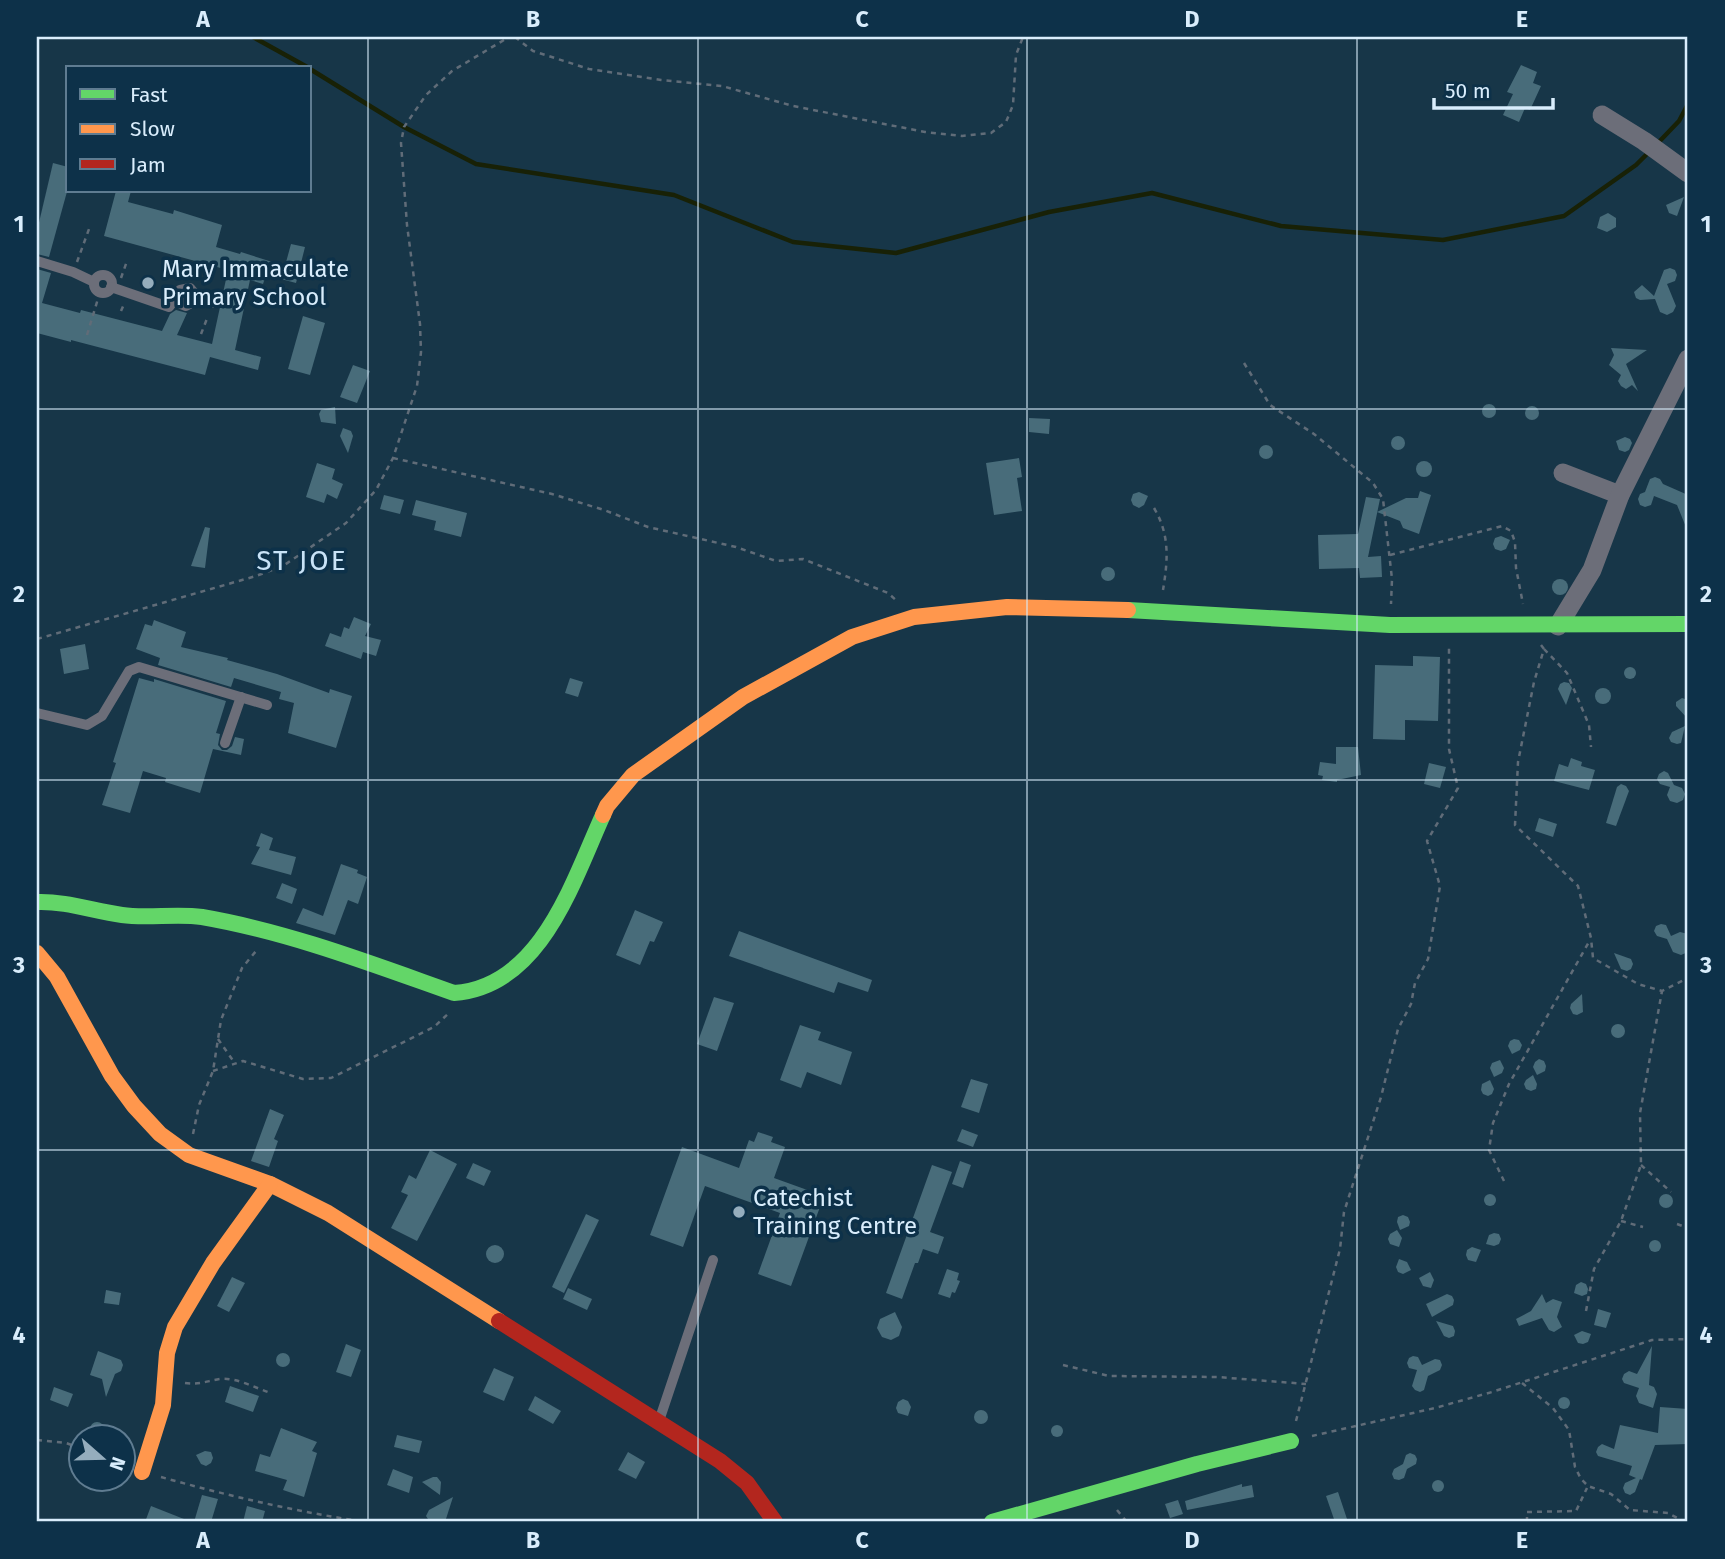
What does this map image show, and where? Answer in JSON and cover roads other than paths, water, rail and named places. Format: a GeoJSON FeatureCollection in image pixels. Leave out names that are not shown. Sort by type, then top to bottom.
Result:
{"type":"FeatureCollection","features":[{"type":"Feature","properties":{"kind":"street"},"geometry":{"type":"LineString","coordinates":[[1602,115],[1688,173]]}},
{"type":"Feature","properties":{"kind":"street"},"geometry":{"type":"LineString","coordinates":[[1558,626],[1592,570],[1620,495],[1688,359]]}},
{"type":"Feature","properties":{"kind":"street"},"geometry":{"type":"LineString","coordinates":[[1563,473],[1620,495]]}},
{"type":"Feature","properties":{"kind":"street"},"geometry":{"type":"LineString","coordinates":[[37,902],[55,901],[123,915],[178,915],[219,920],[316,944],[454,993],[469,992],[506,975],[536,948],[561,908],[607,806],[633,775],[743,697],[852,637],[914,617],[1007,607],[1160,611],[1390,625],[1688,624]]}},
{"type":"Feature","properties":{"kind":"street"},"geometry":{"type":"LineString","coordinates":[[37,953],[57,977],[112,1076],[134,1107],[160,1134],[189,1155],[270,1184],[339,1219],[720,1461],[747,1483],[775,1522]]}},
{"type":"Feature","properties":{"kind":"street"},"geometry":{"type":"LineString","coordinates":[[142,1472],[166,1391],[168,1347],[194,1293],[270,1184]]}},
{"type":"Feature","properties":{"kind":"street"},"geometry":{"type":"LineString","coordinates":[[992,1522],[1197,1464],[1291,1441]]}},
{"type":"Feature","properties":{"kind":"lane"},"geometry":{"type":"LineString","coordinates":[[37,261],[73,272],[94,282]]}},
{"type":"Feature","properties":{"kind":"lane"},"geometry":{"type":"LineString","coordinates":[[114,288],[105,275],[98,276],[94,282],[95,288],[100,292],[114,288],[169,307],[178,295],[181,304],[195,301],[213,303]]}},
{"type":"Feature","properties":{"kind":"lane"},"geometry":{"type":"LineString","coordinates":[[37,713],[88,725],[102,716],[129,671],[139,667],[267,705]]}},
{"type":"Feature","properties":{"kind":"lane"},"geometry":{"type":"LineString","coordinates":[[225,743],[241,697]]}},
{"type":"Feature","properties":{"kind":"lane"},"geometry":{"type":"LineString","coordinates":[[659,1422],[713,1260]]}},
{"type":"Feature","properties":{"kind":"waterway"},"geometry":{"type":"LineString","coordinates":[[253,37],[305,66]]}},
{"type":"Feature","properties":{"kind":"waterway"},"geometry":{"type":"LineString","coordinates":[[312,70],[404,127],[476,164],[674,195],[793,242],[896,253],[1049,212],[1152,193],[1281,226],[1443,240],[1564,216],[1636,165],[1650,151]]}},
{"type":"Feature","properties":{"kind":"waterway"},"geometry":{"type":"LineString","coordinates":[[1656,145],[1679,121],[1688,104]]}},
{"type":"Feature","properties":{"kind":"place","name":"Mary Immaculate Primary School"},"geometry":{"type":"Point","coordinates":[148,283]}},
{"type":"Feature","properties":{"kind":"place","name":"Catechist Training Centre"},"geometry":{"type":"Point","coordinates":[739,1212]}},
{"type":"Feature","properties":{"kind":"district","name":"ST JOE"},"geometry":{"type":"Point","coordinates":[302,560]}}]}
